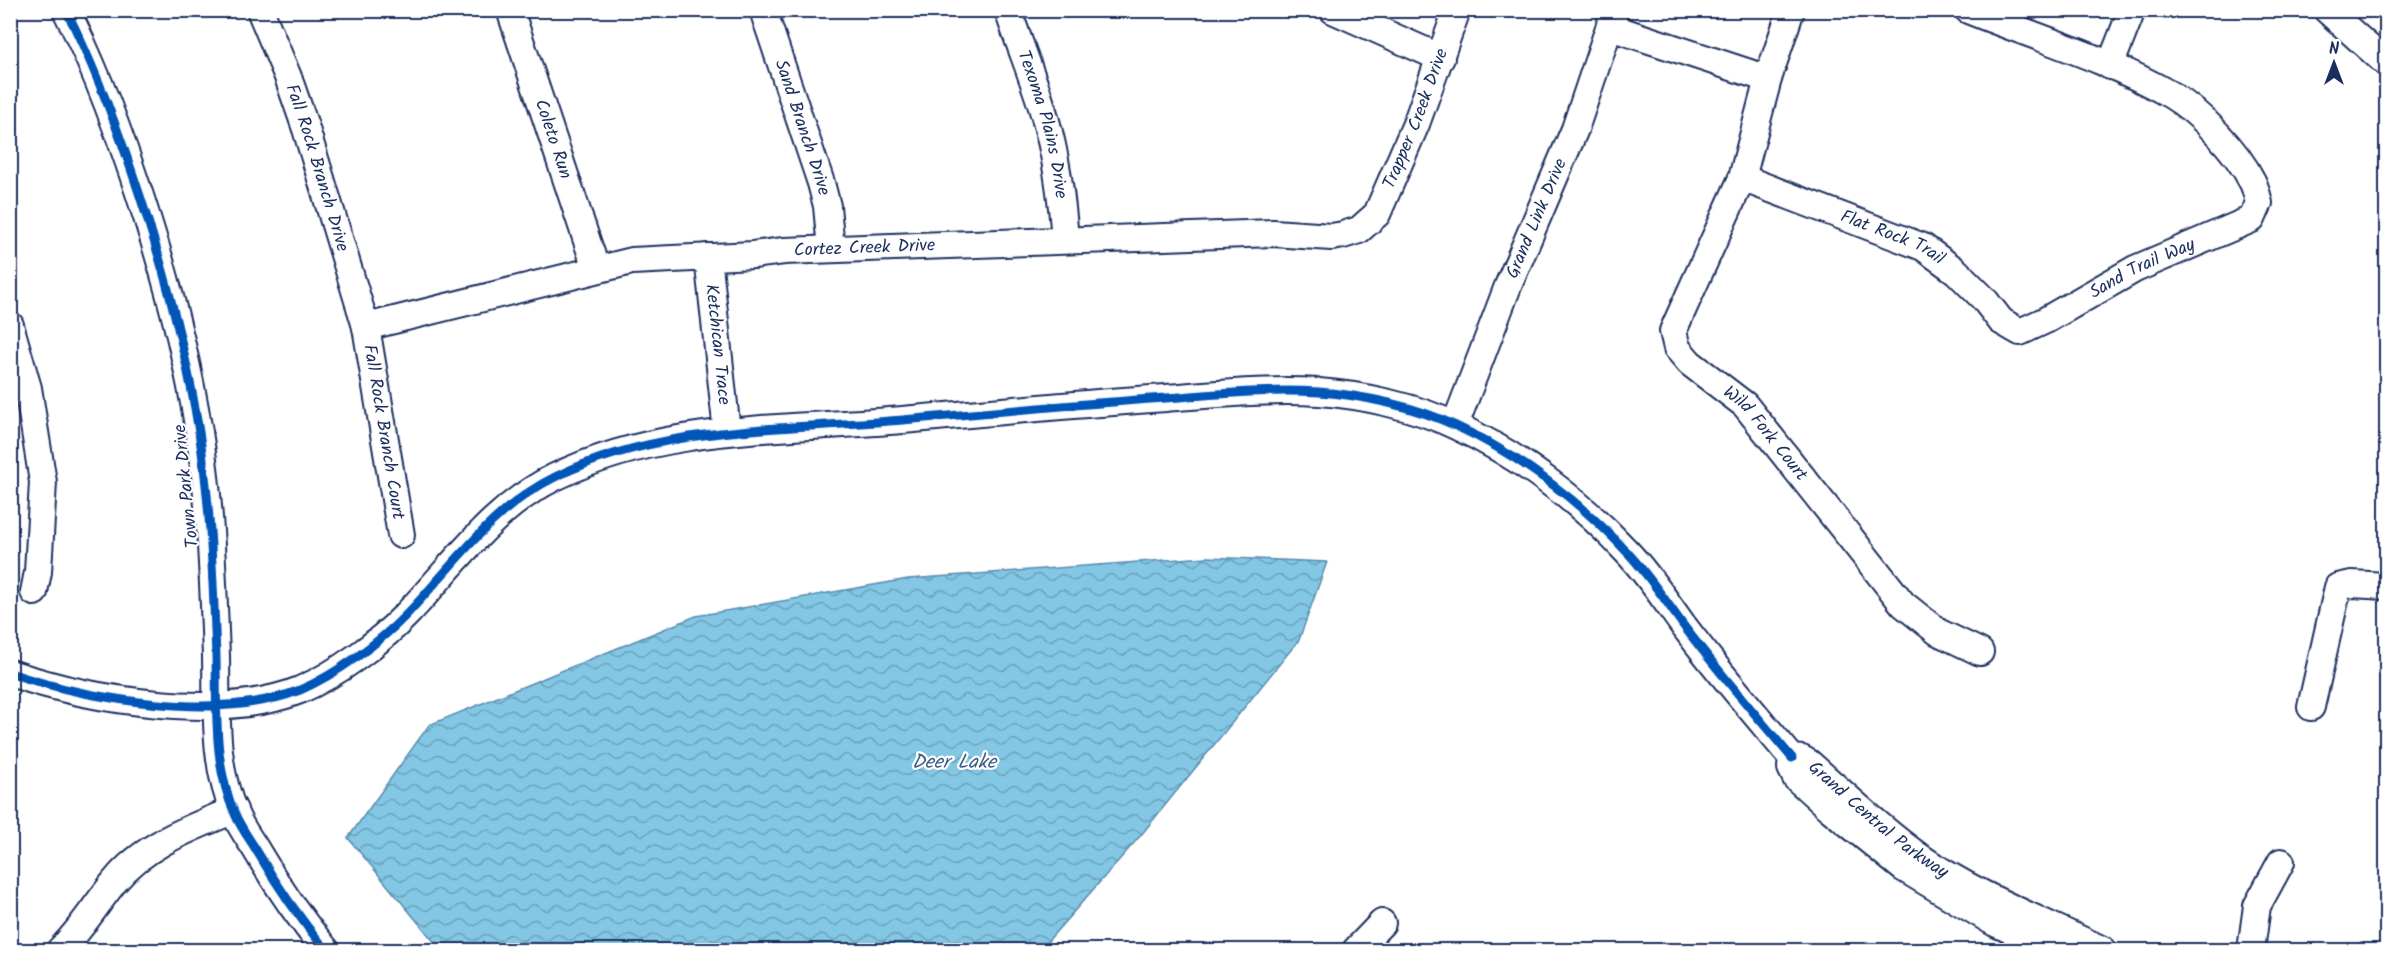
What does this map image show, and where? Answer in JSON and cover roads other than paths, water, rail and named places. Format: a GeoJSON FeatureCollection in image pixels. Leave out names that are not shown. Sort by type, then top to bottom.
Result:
{"type":"FeatureCollection","features":[{"type":"Feature","properties":{"kind":"street","name":"Town Park Drive"},"geometry":{"type":"LineString","coordinates":[[66,10],[102,84],[154,237],[171,293],[183,348],[199,433],[207,501],[213,568],[218,706],[224,779],[234,810],[263,862],[297,915],[326,951]]}},
{"type":"Feature","properties":{"kind":"street","name":"Fall Rock Branch Drive"},"geometry":{"type":"LineString","coordinates":[[260,10],[288,77],[306,129],[366,327]]}},
{"type":"Feature","properties":{"kind":"street","name":"Coleto Run"},"geometry":{"type":"LineString","coordinates":[[510,10],[596,268]]}},
{"type":"Feature","properties":{"kind":"street","name":"Sand Branch Drive"},"geometry":{"type":"LineString","coordinates":[[763,10],[821,183],[827,206],[831,249]]}},
{"type":"Feature","properties":{"kind":"street","name":"Texoma Plains Drive"},"geometry":{"type":"LineString","coordinates":[[1008,10],[1046,118],[1062,204],[1065,240]]}},
{"type":"Feature","properties":{"kind":"street"},"geometry":{"type":"LineString","coordinates":[[1333,10],[1441,58]]}},
{"type":"Feature","properties":{"kind":"street","name":"Trapper Creek Drive"},"geometry":{"type":"LineString","coordinates":[[1368,224],[1383,204],[1441,58],[1457,10]]}},
{"type":"Feature","properties":{"kind":"street","name":"Wild Fork Court"},"geometry":{"type":"LineString","coordinates":[[1791,10],[1768,79],[1742,178],[1673,331],[1677,348],[1690,363],[1744,405],[1903,604],[1938,632],[1980,652]]}},
{"type":"Feature","properties":{"kind":"street"},"geometry":{"type":"LineString","coordinates":[[1968,10],[2110,66],[2133,10]]}},
{"type":"Feature","properties":{"kind":"street"},"geometry":{"type":"LineString","coordinates":[[2327,10],[2386,63]]}},
{"type":"Feature","properties":{"kind":"street"},"geometry":{"type":"LineString","coordinates":[[1612,19],[1768,79]]}},
{"type":"Feature","properties":{"kind":"street","name":"Grand Link Drive"},"geometry":{"type":"LineString","coordinates":[[1455,425],[1508,286],[1575,129],[1612,19]]}},
{"type":"Feature","properties":{"kind":"street","name":"Sand Trail Way"},"geometry":{"type":"LineString","coordinates":[[2020,332],[2046,320],[2135,269],[2252,219],[2259,203],[2252,182],[2230,148],[2197,114],[2172,96],[2110,66]]}},
{"type":"Feature","properties":{"kind":"street","name":"Flat Rock Trail"},"geometry":{"type":"LineString","coordinates":[[1742,178],[1923,246],[1956,271],[1984,299],[2001,321],[2020,332]]}},
{"type":"Feature","properties":{"kind":"street","name":"Cortez Creek Drive"},"geometry":{"type":"LineString","coordinates":[[366,327],[471,303],[596,268],[632,261],[831,249],[1065,240],[1273,233],[1332,237],[1352,233],[1368,224]]}},
{"type":"Feature","properties":{"kind":"street","name":"Ketchican Trace"},"geometry":{"type":"LineString","coordinates":[[708,257],[727,432]]}},
{"type":"Feature","properties":{"kind":"street"},"geometry":{"type":"LineString","coordinates":[[10,326],[28,388],[43,482],[38,572],[34,592]]}},
{"type":"Feature","properties":{"kind":"street","name":"Fall Rock Branch Court"},"geometry":{"type":"LineString","coordinates":[[366,327],[401,535]]}},
{"type":"Feature","properties":{"kind":"street"},"geometry":{"type":"LineString","coordinates":[[10,673],[116,698],[197,708],[267,699],[297,691],[340,670],[405,617],[452,562],[510,503],[549,479],[598,457],[647,443],[727,432],[1125,400],[1283,391],[1324,393],[1375,400],[1455,425]]}},
{"type":"Feature","properties":{"kind":"street","name":"Grand Central Parkway"},"geometry":{"type":"LineString","coordinates":[[1455,425],[1528,467],[1597,522],[1630,554],[1715,666],[1792,758],[1802,759],[1809,763],[1917,855],[2026,925],[2055,951]]}},
{"type":"Feature","properties":{"kind":"street"},"geometry":{"type":"LineString","coordinates":[[2311,707],[2338,586],[2352,584],[2386,586]]}},
{"type":"Feature","properties":{"kind":"street"},"geometry":{"type":"LineString","coordinates":[[60,951],[86,921],[116,880],[138,858],[163,842],[234,810]]}},
{"type":"Feature","properties":{"kind":"street"},"geometry":{"type":"LineString","coordinates":[[2251,951],[2257,906],[2281,862]]}},
{"type":"Feature","properties":{"kind":"street"},"geometry":{"type":"LineString","coordinates":[[1356,951],[1382,922]]}},
{"type":"Feature","properties":{"kind":"street","name":"Grand Central Parkway"},"geometry":{"type":"LineString","coordinates":[[2026,925],[2103,951]]}},
{"type":"Feature","properties":{"kind":"water","name":"Deer Lake"},"geometry":{"type":"Polygon","coordinates":[[[1207,557],[1327,562],[1299,640],[1141,835],[1040,950],[441,950],[348,838],[429,725],[696,616],[908,579],[1207,557]]]}}]}
